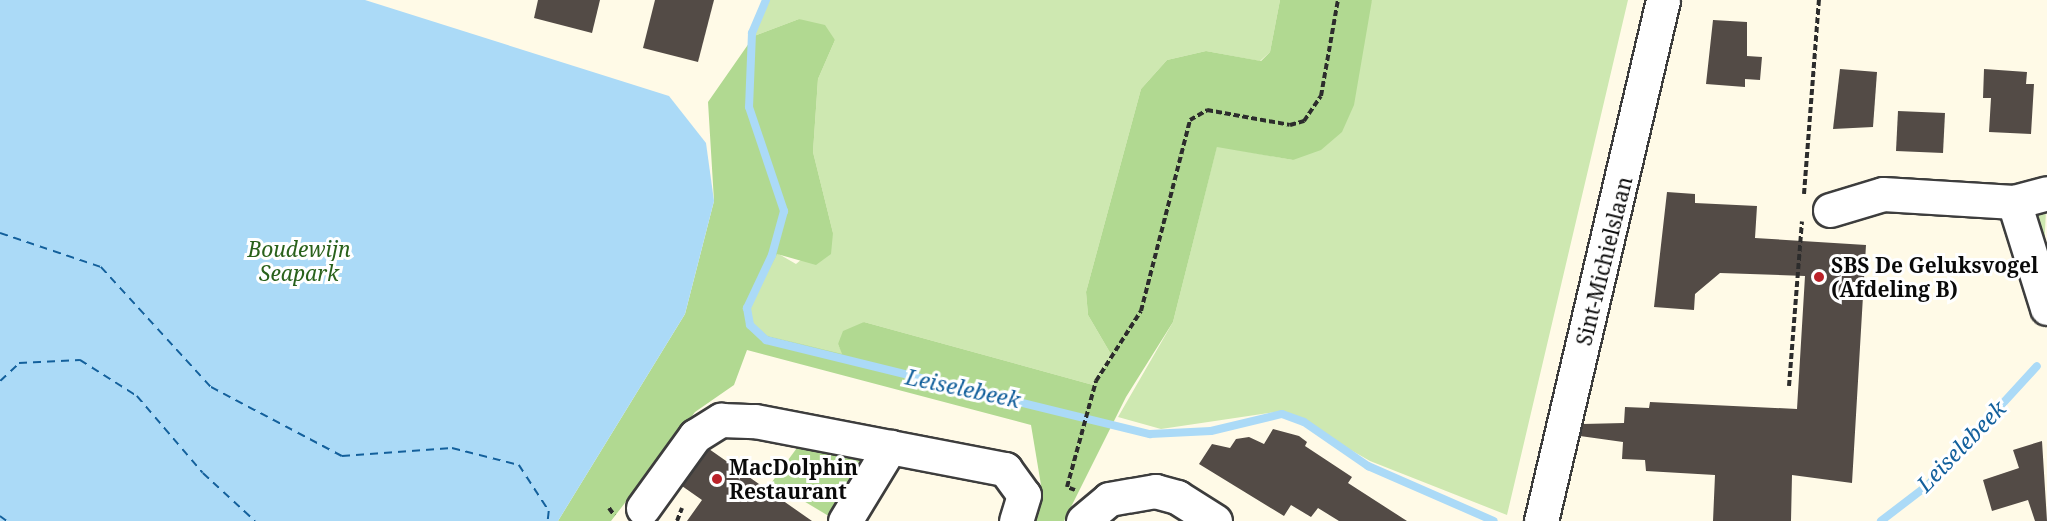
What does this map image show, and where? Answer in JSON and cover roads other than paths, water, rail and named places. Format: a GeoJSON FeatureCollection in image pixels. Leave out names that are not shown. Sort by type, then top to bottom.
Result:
{"type":"FeatureCollection","features":[{"type":"Feature","properties":{"kind":"street","name":"Sint-Michielslaan"},"geometry":{"type":"LineString","coordinates":[[1541,521],[1663,0]]}},
{"type":"Feature","properties":{"kind":"street"},"geometry":{"type":"LineString","coordinates":[[1830,210],[1883,194],[2014,202],[2047,193]]}},
{"type":"Feature","properties":{"kind":"street"},"geometry":{"type":"LineString","coordinates":[[2014,202],[2047,308]]}},
{"type":"Feature","properties":{"kind":"street"},"geometry":{"type":"LineString","coordinates":[[647,517],[695,436],[721,420],[755,421],[1005,469],[1024,495],[1016,521]]}},
{"type":"Feature","properties":{"kind":"street"},"geometry":{"type":"LineString","coordinates":[[846,521],[890,447]]}},
{"type":"Feature","properties":{"kind":"street"},"geometry":{"type":"LineString","coordinates":[[1083,521],[1109,499],[1155,491],[1177,497],[1215,521]]}},
{"type":"Feature","properties":{"kind":"water","name":"Boudewijn Seapark"},"geometry":{"type":"Polygon","coordinates":[[[0,0],[365,0],[669,96],[706,143],[714,201],[685,314],[558,521],[0,521],[0,0]]]}},
{"type":"Feature","properties":{"kind":"waterway","name":"Leiselebeek"},"geometry":{"type":"LineString","coordinates":[[766,0],[752,33],[749,107],[784,211],[772,255],[747,308],[750,325],[766,340],[1150,434],[1211,431],[1282,414],[1304,422],[1368,466],[1494,521]]}},
{"type":"Feature","properties":{"kind":"waterway","name":"Leiselebeek"},"geometry":{"type":"LineString","coordinates":[[1881,521],[1928,485],[2037,366]]}},
{"type":"Feature","properties":{"kind":"place","name":"SBS De Geluksvogel (Afdeling B)"},"geometry":{"type":"Point","coordinates":[1819,277]}},
{"type":"Feature","properties":{"kind":"place","name":"MacDolphin Restaurant"},"geometry":{"type":"Point","coordinates":[717,479]}}]}
